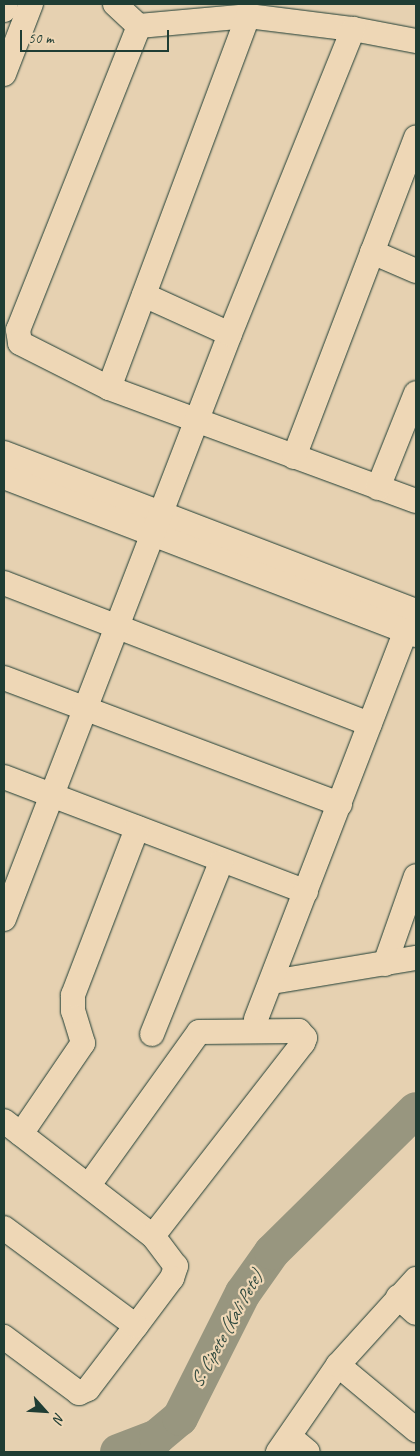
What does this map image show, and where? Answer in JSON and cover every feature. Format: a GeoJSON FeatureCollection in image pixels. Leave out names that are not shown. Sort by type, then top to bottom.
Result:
{"type":"FeatureCollection","features":[{"type":"Feature","properties":{"kind":"street"},"geometry":{"type":"LineString","coordinates":[[4,10],[6,4]]}},
{"type":"Feature","properties":{"kind":"street"},"geometry":{"type":"LineString","coordinates":[[4,74],[31,4]]}},
{"type":"Feature","properties":{"kind":"street"},"geometry":{"type":"LineString","coordinates":[[115,4],[139,26]]}},
{"type":"Feature","properties":{"kind":"street"},"geometry":{"type":"LineString","coordinates":[[139,26],[235,13],[353,29],[416,41]]}},
{"type":"Feature","properties":{"kind":"street"},"geometry":{"type":"LineString","coordinates":[[109,388],[144,295],[235,13]]}},
{"type":"Feature","properties":{"kind":"street"},"geometry":{"type":"LineString","coordinates":[[139,26],[17,337],[28,350],[109,388],[198,423],[416,501]]}},
{"type":"Feature","properties":{"kind":"street"},"geometry":{"type":"LineString","coordinates":[[4,919],[198,423],[230,334],[353,29]]}},
{"type":"Feature","properties":{"kind":"street"},"geometry":{"type":"LineString","coordinates":[[294,457],[416,138]]}},
{"type":"Feature","properties":{"kind":"street"},"geometry":{"type":"LineString","coordinates":[[372,252],[416,271]]}},
{"type":"Feature","properties":{"kind":"street"},"geometry":{"type":"LineString","coordinates":[[144,295],[230,334]]}},
{"type":"Feature","properties":{"kind":"street"},"geometry":{"type":"LineString","coordinates":[[378,488],[416,392]]}},
{"type":"Feature","properties":{"kind":"street"},"geometry":{"type":"LineString","coordinates":[[4,453],[162,514],[413,626]]}},
{"type":"Feature","properties":{"kind":"street"},"geometry":{"type":"LineString","coordinates":[[4,477],[153,536],[413,626]]}},
{"type":"Feature","properties":{"kind":"street"},"geometry":{"type":"LineString","coordinates":[[4,583],[117,629],[370,724]]}},
{"type":"Feature","properties":{"kind":"street"},"geometry":{"type":"LineString","coordinates":[[256,1019],[272,982],[370,724],[413,626]]}},
{"type":"Feature","properties":{"kind":"street"},"geometry":{"type":"LineString","coordinates":[[4,678],[340,804]]}},
{"type":"Feature","properties":{"kind":"street"},"geometry":{"type":"LineString","coordinates":[[4,778],[221,862],[306,892]]}},
{"type":"Feature","properties":{"kind":"street"},"geometry":{"type":"LineString","coordinates":[[4,1337],[79,1393],[88,1390],[176,1272],[174,1261],[153,1236],[13,1128],[83,1043],[71,1004],[73,995],[137,828]]}},
{"type":"Feature","properties":{"kind":"street"},"geometry":{"type":"LineString","coordinates":[[152,1034],[221,862]]}},
{"type":"Feature","properties":{"kind":"street"},"geometry":{"type":"LineString","coordinates":[[385,964],[416,876]]}},
{"type":"Feature","properties":{"kind":"street"},"geometry":{"type":"LineString","coordinates":[[272,982],[416,958]]}},
{"type":"Feature","properties":{"kind":"street"},"geometry":{"type":"LineString","coordinates":[[89,1185],[199,1032],[300,1031],[304,1038],[303,1043],[153,1236]]}},
{"type":"Feature","properties":{"kind":"street"},"geometry":{"type":"LineString","coordinates":[[4,1228],[136,1326]]}},
{"type":"Feature","properties":{"kind":"street"},"geometry":{"type":"LineString","coordinates":[[308,1452],[284,1444],[338,1365],[416,1279]]}},
{"type":"Feature","properties":{"kind":"street"},"geometry":{"type":"LineString","coordinates":[[398,1297],[416,1313]]}},
{"type":"Feature","properties":{"kind":"street"},"geometry":{"type":"LineString","coordinates":[[338,1365],[416,1430]]}},
{"type":"Feature","properties":{"kind":"waterway","name":"S. Cipete (Kali Pete)"},"geometry":{"type":"LineString","coordinates":[[118,1452],[157,1437],[180,1418],[243,1293],[272,1252],[416,1110]]}}]}
